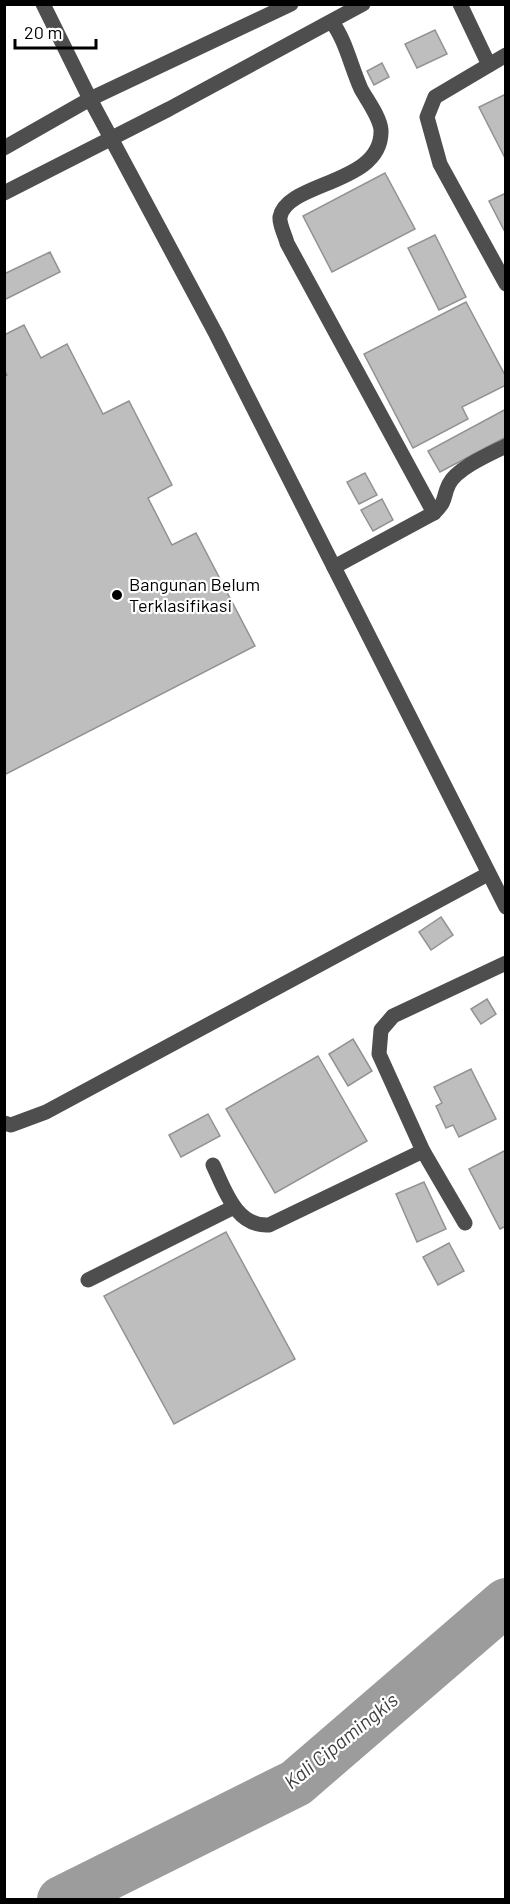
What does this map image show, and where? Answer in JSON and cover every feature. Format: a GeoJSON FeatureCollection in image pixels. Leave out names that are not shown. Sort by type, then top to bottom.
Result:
{"type":"FeatureCollection","features":[{"type":"Feature","properties":{"kind":"lane"},"geometry":{"type":"LineString","coordinates":[[43,4],[90,99],[216,334],[506,907]]}},
{"type":"Feature","properties":{"kind":"lane"},"geometry":{"type":"LineString","coordinates":[[4,148],[90,99],[291,4]]}},
{"type":"Feature","properties":{"kind":"lane"},"geometry":{"type":"LineString","coordinates":[[4,193],[111,139],[363,4]]}},
{"type":"Feature","properties":{"kind":"lane"},"geometry":{"type":"LineString","coordinates":[[460,4],[489,65]]}},
{"type":"Feature","properties":{"kind":"lane"},"geometry":{"type":"LineString","coordinates":[[332,22],[338,30],[360,87],[381,128],[378,150],[368,164],[313,189],[283,208],[280,219],[287,243],[434,513]]}},
{"type":"Feature","properties":{"kind":"lane"},"geometry":{"type":"LineString","coordinates":[[506,56],[435,97],[426,117],[440,164],[506,284]]}},
{"type":"Feature","properties":{"kind":"lane"},"geometry":{"type":"LineString","coordinates":[[334,567],[434,513],[444,503],[449,482],[469,465],[506,446]]}},
{"type":"Feature","properties":{"kind":"lane"},"geometry":{"type":"LineString","coordinates":[[4,1123],[11,1125],[46,1112],[488,874]]}},
{"type":"Feature","properties":{"kind":"lane"},"geometry":{"type":"LineString","coordinates":[[465,1223],[423,1151],[379,1054],[381,1030],[393,1016],[506,963]]}},
{"type":"Feature","properties":{"kind":"lane"},"geometry":{"type":"LineString","coordinates":[[213,1166],[234,1208],[242,1217],[258,1226],[269,1225],[423,1151]]}},
{"type":"Feature","properties":{"kind":"lane"},"geometry":{"type":"LineString","coordinates":[[88,1280],[234,1208]]}},
{"type":"Feature","properties":{"kind":"building"},"geometry":{"type":"Polygon","coordinates":[[[435,30],[447,54],[417,68],[405,44],[435,30]]]}},
{"type":"Feature","properties":{"kind":"building"},"geometry":{"type":"Polygon","coordinates":[[[382,63],[389,77],[374,85],[367,71],[382,63]]]}},
{"type":"Feature","properties":{"kind":"building"},"geometry":{"type":"Polygon","coordinates":[[[506,94],[506,160],[479,107],[506,94]]]}},
{"type":"Feature","properties":{"kind":"building"},"geometry":{"type":"Polygon","coordinates":[[[385,173],[415,229],[332,272],[303,216],[385,173]]]}},
{"type":"Feature","properties":{"kind":"building"},"geometry":{"type":"Polygon","coordinates":[[[506,193],[506,234],[489,201],[506,193]]]}},
{"type":"Feature","properties":{"kind":"building"},"geometry":{"type":"Polygon","coordinates":[[[435,235],[466,297],[439,310],[408,248],[435,235]]]}},
{"type":"Feature","properties":{"kind":"building"},"geometry":{"type":"Polygon","coordinates":[[[50,252],[60,272],[4,300],[4,274],[50,252]]]}},
{"type":"Feature","properties":{"kind":"building"},"geometry":{"type":"Polygon","coordinates":[[[466,302],[506,377],[506,385],[462,407],[468,419],[413,448],[364,354],[466,302]]]}},
{"type":"Feature","properties":{"kind":"building","name":"Bangunan Belum Terklasifikasi"},"geometry":{"type":"Polygon","coordinates":[[[24,325],[41,358],[67,344],[103,414],[129,401],[172,485],[148,498],[172,545],[196,533],[255,646],[4,775],[4,377],[7,375],[4,370],[4,335],[24,325]]]}},
{"type":"Feature","properties":{"kind":"building"},"geometry":{"type":"Polygon","coordinates":[[[506,409],[506,437],[440,472],[428,451],[506,409]]]}},
{"type":"Feature","properties":{"kind":"building"},"geometry":{"type":"Polygon","coordinates":[[[365,473],[377,495],[359,504],[347,482],[365,473]]]}},
{"type":"Feature","properties":{"kind":"building"},"geometry":{"type":"Polygon","coordinates":[[[382,499],[393,520],[373,531],[361,510],[382,499]]]}},
{"type":"Feature","properties":{"kind":"building"},"geometry":{"type":"Polygon","coordinates":[[[441,917],[453,935],[431,950],[419,932],[441,917]]]}},
{"type":"Feature","properties":{"kind":"building"},"geometry":{"type":"Polygon","coordinates":[[[487,999],[496,1014],[481,1024],[471,1009],[487,999]]]}},
{"type":"Feature","properties":{"kind":"building"},"geometry":{"type":"Polygon","coordinates":[[[353,1039],[372,1071],[348,1086],[329,1054],[353,1039]]]}},
{"type":"Feature","properties":{"kind":"building"},"geometry":{"type":"Polygon","coordinates":[[[318,1056],[367,1141],[275,1193],[226,1109],[318,1056]]]}},
{"type":"Feature","properties":{"kind":"building"},"geometry":{"type":"Polygon","coordinates":[[[471,1069],[496,1119],[459,1137],[453,1125],[446,1128],[436,1106],[442,1103],[434,1087],[471,1069]]]}},
{"type":"Feature","properties":{"kind":"building"},"geometry":{"type":"Polygon","coordinates":[[[208,1114],[220,1136],[181,1157],[169,1135],[208,1114]]]}},
{"type":"Feature","properties":{"kind":"building"},"geometry":{"type":"Polygon","coordinates":[[[506,1150],[506,1226],[500,1229],[469,1169],[506,1150]]]}},
{"type":"Feature","properties":{"kind":"building"},"geometry":{"type":"Polygon","coordinates":[[[424,1182],[446,1229],[417,1242],[396,1194],[424,1182]]]}},
{"type":"Feature","properties":{"kind":"building"},"geometry":{"type":"Polygon","coordinates":[[[226,1232],[295,1359],[174,1424],[104,1296],[226,1232]]]}},
{"type":"Feature","properties":{"kind":"building"},"geometry":{"type":"Polygon","coordinates":[[[449,1243],[464,1271],[438,1285],[423,1257],[449,1243]]]}},
{"type":"Feature","properties":{"kind":"waterway","name":"Kali Cipamingkis"},"geometry":{"type":"LineString","coordinates":[[61,1900],[296,1783],[506,1602]]}},
{"type":"Feature","properties":{"kind":"place","name":"Bangunan Belum Terklasifikasi"},"geometry":{"type":"Point","coordinates":[117,595]}}]}
